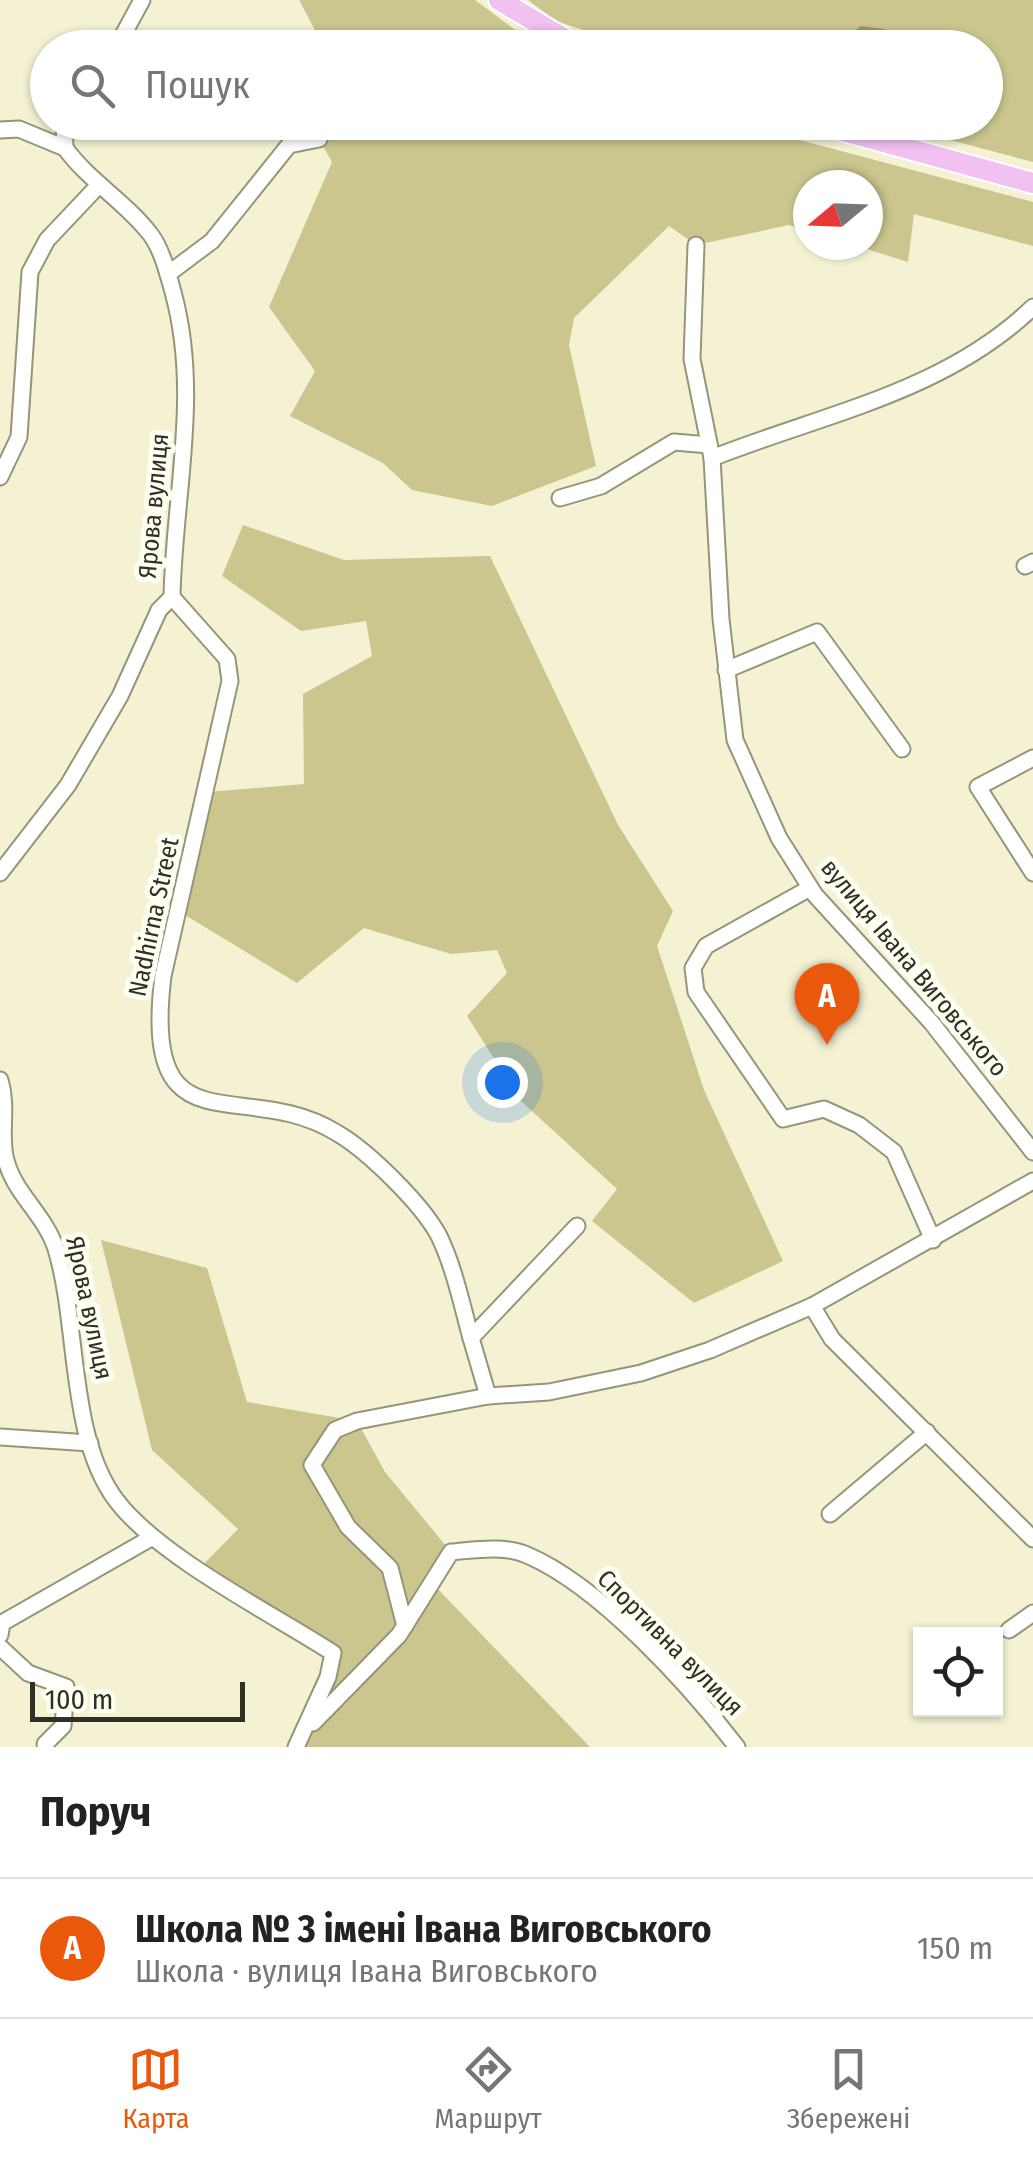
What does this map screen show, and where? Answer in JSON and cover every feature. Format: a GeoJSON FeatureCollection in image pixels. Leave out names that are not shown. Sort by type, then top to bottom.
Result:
{"type":"FeatureCollection","features":[{"type":"Feature","properties":{"kind":"main road"},"geometry":{"type":"LineString","coordinates":[[499,0],[550,30]]}},
{"type":"Feature","properties":{"kind":"main road"},"geometry":{"type":"LineString","coordinates":[[876,140],[1033,183]]}},
{"type":"Feature","properties":{"kind":"street"},"geometry":{"type":"LineString","coordinates":[[126,30],[142,0]]}},
{"type":"Feature","properties":{"kind":"street"},"geometry":{"type":"LineString","coordinates":[[0,130],[18,129],[30,134]]}},
{"type":"Feature","properties":{"kind":"street"},"geometry":{"type":"LineString","coordinates":[[45,140],[65,148],[65,140]]}},
{"type":"Feature","properties":{"kind":"street"},"geometry":{"type":"LineString","coordinates":[[168,274],[212,241],[289,145],[314,140]]}},
{"type":"Feature","properties":{"kind":"street","name":"Ярова вулиця"},"geometry":{"type":"LineString","coordinates":[[0,873],[68,785],[120,696],[160,610],[172,597],[174,523],[185,453],[188,379],[168,274],[152,236],[98,186],[65,148]]}},
{"type":"Feature","properties":{"kind":"street"},"geometry":{"type":"LineString","coordinates":[[0,477],[18,437],[21,420],[30,272],[47,240],[98,186]]}},
{"type":"Feature","properties":{"kind":"street","name":"вулиця Івана Виговського"},"geometry":{"type":"LineString","coordinates":[[696,245],[692,360],[711,452],[726,670],[735,740],[779,838],[810,888],[931,1022],[1033,1152]]}},
{"type":"Feature","properties":{"kind":"street"},"geometry":{"type":"LineString","coordinates":[[560,498],[601,486],[674,442],[711,452],[899,392],[956,366],[1004,336],[1033,307]]}},
{"type":"Feature","properties":{"kind":"street","name":"Nadhirna Street"},"geometry":{"type":"LineString","coordinates":[[172,597],[227,659],[230,681],[163,976],[158,1021],[160,1052],[186,1093],[220,1106],[310,1118],[341,1134],[377,1165],[438,1234],[488,1396]]}},
{"type":"Feature","properties":{"kind":"street"},"geometry":{"type":"LineString","coordinates":[[726,670],[817,632],[902,748]]}},
{"type":"Feature","properties":{"kind":"street"},"geometry":{"type":"LineString","coordinates":[[1033,758],[978,787],[1033,873]]}},
{"type":"Feature","properties":{"kind":"street"},"geometry":{"type":"LineString","coordinates":[[810,888],[706,946],[693,968],[696,992],[783,1119],[824,1109],[859,1125],[894,1152],[933,1240]]}},
{"type":"Feature","properties":{"kind":"street","name":"Ярова вулиця"},"geometry":{"type":"LineString","coordinates":[[0,1080],[6,1122],[5,1181],[45,1224],[55,1246],[90,1444],[115,1499],[152,1538],[333,1653],[306,1729]]}},
{"type":"Feature","properties":{"kind":"street"},"geometry":{"type":"LineString","coordinates":[[296,1747],[306,1729],[405,1626],[390,1568],[348,1527],[312,1466],[335,1430],[357,1421],[488,1396],[549,1392],[641,1373],[710,1350],[812,1306],[1033,1180]]}},
{"type":"Feature","properties":{"kind":"street"},"geometry":{"type":"LineString","coordinates":[[472,1338],[577,1226]]}},
{"type":"Feature","properties":{"kind":"street"},"geometry":{"type":"LineString","coordinates":[[812,1306],[832,1339],[1033,1538]]}},
{"type":"Feature","properties":{"kind":"street"},"geometry":{"type":"LineString","coordinates":[[830,1514],[928,1432]]}},
{"type":"Feature","properties":{"kind":"street"},"geometry":{"type":"LineString","coordinates":[[0,1437],[90,1444]]}},
{"type":"Feature","properties":{"kind":"street"},"geometry":{"type":"LineString","coordinates":[[1017,1522],[1033,1510]]}},
{"type":"Feature","properties":{"kind":"street"},"geometry":{"type":"LineString","coordinates":[[0,1635],[2,1623],[152,1538]]}},
{"type":"Feature","properties":{"kind":"street","name":"Спортивна вулиця"},"geometry":{"type":"LineString","coordinates":[[405,1626],[451,1552],[493,1549],[525,1554],[567,1577],[612,1614],[703,1703],[737,1747]]}},
{"type":"Feature","properties":{"kind":"street"},"geometry":{"type":"LineString","coordinates":[[1009,1630],[1033,1613]]}},
{"type":"Feature","properties":{"kind":"street"},"geometry":{"type":"LineString","coordinates":[[0,1647],[28,1673],[66,1688],[63,1726],[45,1744]]}},
{"type":"Feature","properties":{"kind":"shaded area"},"geometry":{"type":"Polygon","coordinates":[[[299,0],[475,0],[515,30],[315,30],[299,0]]]}},
{"type":"Feature","properties":{"kind":"shaded area"},"geometry":{"type":"Polygon","coordinates":[[[528,0],[1033,0],[1033,162],[950,140],[1003,140],[1003,30],[583,30],[556,21],[528,0]]]}},
{"type":"Feature","properties":{"kind":"shaded area"},"geometry":{"type":"Polygon","coordinates":[[[861,26],[886,30],[855,30],[861,26]]]}},
{"type":"Feature","properties":{"kind":"shaded area"},"geometry":{"type":"Polygon","coordinates":[[[320,140],[800,140],[1033,202],[1033,246],[914,214],[908,262],[883,254],[883,170],[793,170],[793,226],[696,245],[669,226],[574,318],[569,345],[596,466],[492,506],[412,490],[383,463],[290,416],[315,371],[269,307],[332,162],[320,140]]]}},
{"type":"Feature","properties":{"kind":"shaded area"},"geometry":{"type":"Polygon","coordinates":[[[243,525],[344,560],[490,556],[618,825],[673,911],[657,946],[704,1090],[783,1261],[694,1303],[592,1221],[617,1189],[521,1101],[467,1016],[507,973],[497,950],[451,954],[364,928],[297,983],[180,912],[208,792],[304,784],[303,694],[372,656],[366,621],[301,631],[222,576],[243,525]]]}},
{"type":"Feature","properties":{"kind":"shaded area"},"geometry":{"type":"Polygon","coordinates":[[[101,1240],[207,1268],[247,1402],[357,1421],[385,1472],[451,1552],[432,1583],[590,1747],[296,1747],[333,1653],[200,1568],[238,1529],[152,1450],[101,1240]]]}},
{"type":"Feature","properties":{"kind":"place","name":"Школа № 3 імені Івана Виговського"},"geometry":{"type":"Point","coordinates":[827,1045]}}]}
